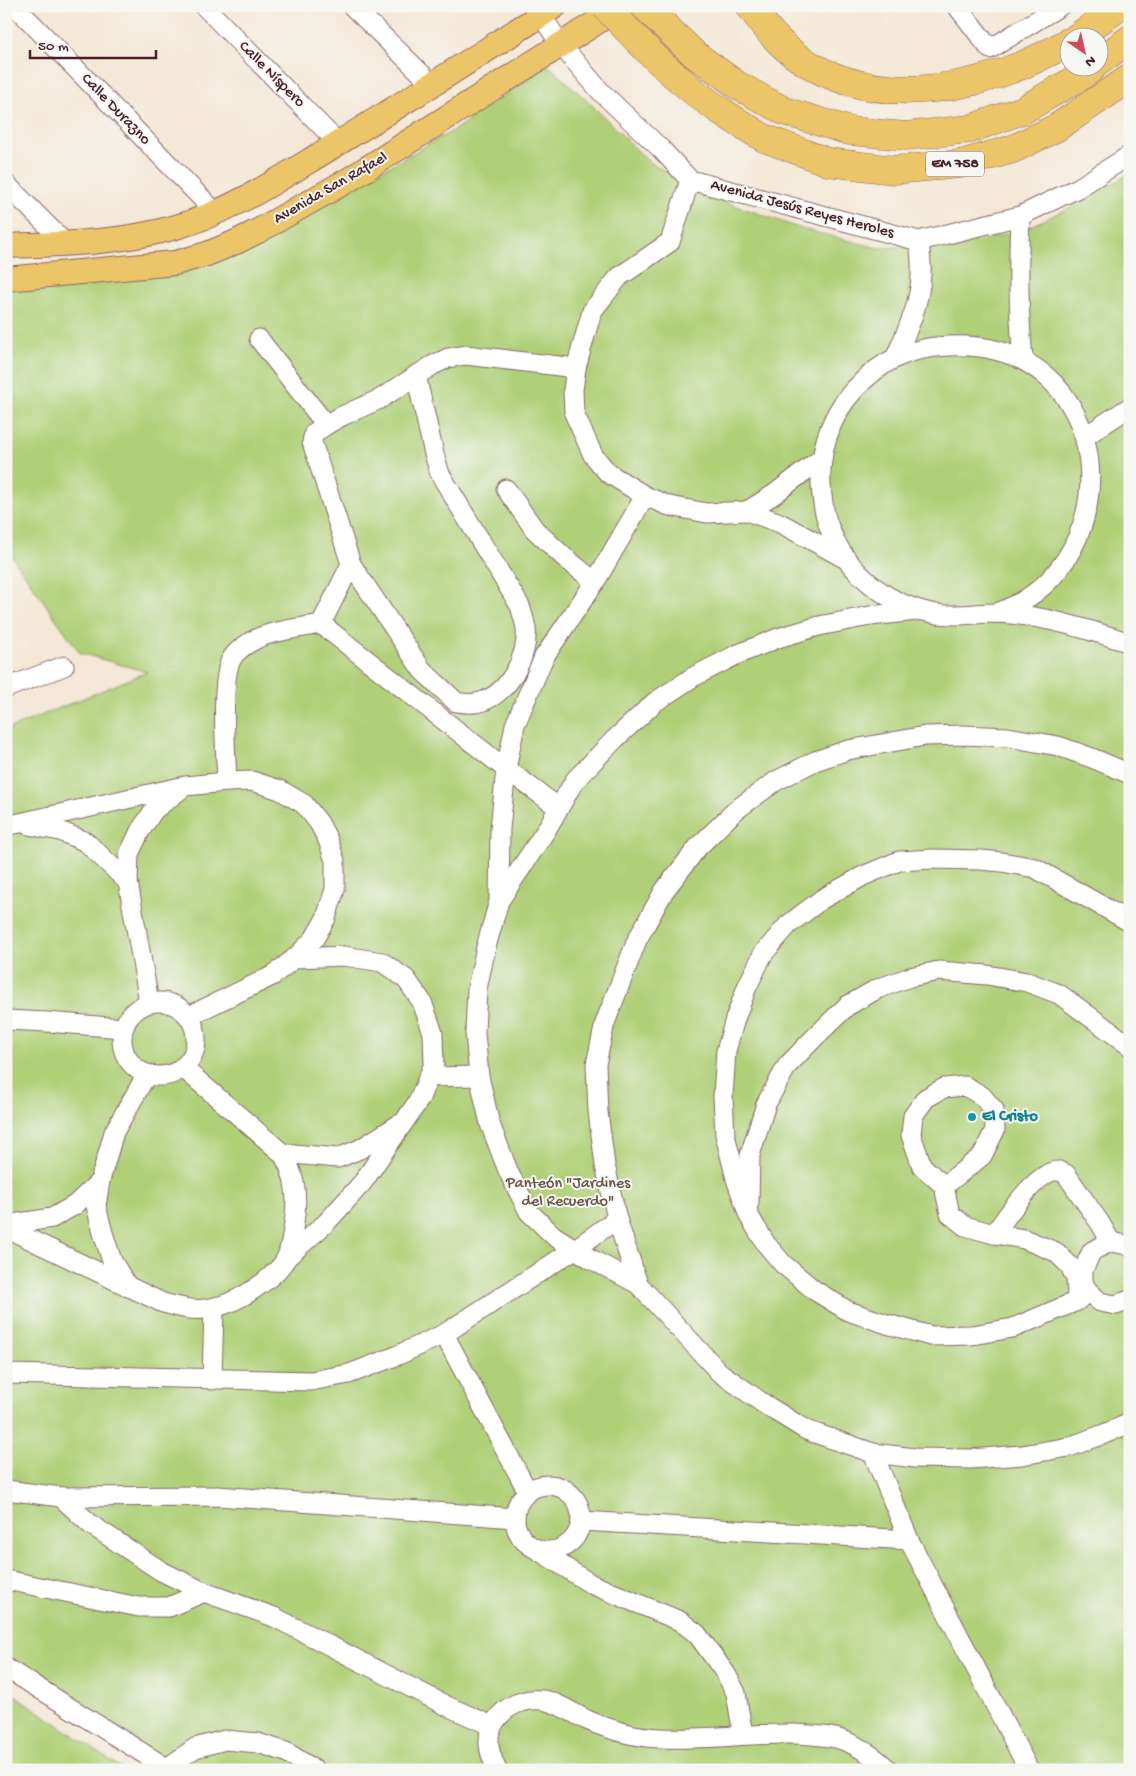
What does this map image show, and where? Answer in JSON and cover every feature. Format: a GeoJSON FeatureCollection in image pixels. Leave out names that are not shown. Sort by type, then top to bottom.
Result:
{"type":"FeatureCollection","features":[{"type":"Feature","properties":{"kind":"highway","name":"EM 758"},"geometry":{"type":"LineString","coordinates":[[605,6],[657,60],[733,120],[764,138],[828,162],[894,170],[960,164],[1013,149],[1056,128],[1130,78]]}},
{"type":"Feature","properties":{"kind":"highway","name":"EM 758"},"geometry":{"type":"LineString","coordinates":[[644,6],[675,37],[715,70],[760,99],[784,111],[850,131],[906,136],[970,129],[1023,110],[1078,78]]}},
{"type":"Feature","properties":{"kind":"highway"},"geometry":{"type":"LineString","coordinates":[[750,6],[769,32],[795,55],[828,74],[848,82],[869,87],[923,89],[976,81],[1025,65],[1058,47]]}},
{"type":"Feature","properties":{"kind":"highway"},"geometry":{"type":"LineString","coordinates":[[1090,28],[1120,6]]}},
{"type":"Feature","properties":{"kind":"highway"},"geometry":{"type":"LineString","coordinates":[[1108,55],[1130,39]]}},
{"type":"Feature","properties":{"kind":"main road","name":"Avenida San Rafael"},"geometry":{"type":"LineString","coordinates":[[6,279],[175,262],[207,254],[236,242],[350,180],[622,6]]}},
{"type":"Feature","properties":{"kind":"main road"},"geometry":{"type":"LineString","coordinates":[[6,246],[65,243],[134,236],[175,227],[216,214],[275,181],[432,85],[543,9]]}},
{"type":"Feature","properties":{"kind":"street","name":"Calle Durazno"},"geometry":{"type":"LineString","coordinates":[[15,6],[216,214]]}},
{"type":"Feature","properties":{"kind":"street","name":"Calle Níspero"},"geometry":{"type":"LineString","coordinates":[[204,6],[338,143]]}},
{"type":"Feature","properties":{"kind":"street"},"geometry":{"type":"LineString","coordinates":[[352,6],[432,85]]}},
{"type":"Feature","properties":{"kind":"street"},"geometry":{"type":"LineString","coordinates":[[957,6],[990,49],[1060,6]]}},
{"type":"Feature","properties":{"kind":"street","name":"Avenida Jesús Reyes Heroles"},"geometry":{"type":"LineString","coordinates":[[543,9],[561,45],[601,92],[661,149],[690,180],[919,240],[1020,216],[1078,188],[1130,155]]}},
{"type":"Feature","properties":{"kind":"street"},"geometry":{"type":"LineString","coordinates":[[690,180],[670,242],[619,276],[592,311],[576,368],[573,390],[574,413],[593,455],[608,473],[645,496],[669,506],[707,513],[747,511],[780,523],[846,558]]}},
{"type":"Feature","properties":{"kind":"street"},"geometry":{"type":"LineString","coordinates":[[6,184],[65,243]]}},
{"type":"Feature","properties":{"kind":"street"},"geometry":{"type":"LineString","coordinates":[[1020,216],[1018,294],[1023,358]]}},
{"type":"Feature","properties":{"kind":"street"},"geometry":{"type":"LineString","coordinates":[[896,356],[911,321],[920,292],[922,274],[919,240]]}},
{"type":"Feature","properties":{"kind":"street"},"geometry":{"type":"LineString","coordinates":[[259,339],[326,425]]}},
{"type":"Feature","properties":{"kind":"street"},"geometry":{"type":"LineString","coordinates":[[922,611],[899,602],[879,591],[855,570],[836,543],[825,513],[820,486],[822,458],[830,430],[842,404],[865,378],[896,356],[906,352],[937,346],[966,345],[996,349],[1023,358],[1043,371],[1062,387],[1075,403],[1090,433],[1098,468],[1098,498],[1091,527],[1082,547],[1062,574],[1042,592],[1012,609],[997,613]]}},
{"type":"Feature","properties":{"kind":"street"},"geometry":{"type":"LineString","coordinates":[[416,375],[440,474],[520,606],[526,630],[523,652],[516,672],[509,683],[491,696],[476,703],[456,702],[422,670],[351,564],[312,442],[314,434],[342,416],[380,399],[416,375],[448,358],[466,355],[576,368]]}},
{"type":"Feature","properties":{"kind":"street"},"geometry":{"type":"LineString","coordinates":[[1090,433],[1130,407]]}},
{"type":"Feature","properties":{"kind":"street"},"geometry":{"type":"LineString","coordinates":[[747,511],[822,458]]}},
{"type":"Feature","properties":{"kind":"street"},"geometry":{"type":"LineString","coordinates":[[506,489],[535,530],[595,582]]}},
{"type":"Feature","properties":{"kind":"street"},"geometry":{"type":"LineString","coordinates":[[645,496],[595,582],[544,657],[515,725],[506,769],[500,830],[499,901],[477,989],[475,1033],[479,1076],[490,1124],[510,1174],[529,1212],[554,1236],[638,1284],[719,1372],[764,1404],[806,1430],[873,1452],[915,1458],[970,1459],[1022,1455],[1069,1447],[1130,1422]]}},
{"type":"Feature","properties":{"kind":"street"},"geometry":{"type":"LineString","coordinates":[[321,624],[351,564]]}},
{"type":"Feature","properties":{"kind":"street"},"geometry":{"type":"LineString","coordinates":[[499,901],[545,832],[575,780],[655,702],[736,655],[778,638],[819,626],[870,616],[922,611],[957,615],[997,613],[1073,625],[1130,643]]}},
{"type":"Feature","properties":{"kind":"street"},"geometry":{"type":"LineString","coordinates":[[321,624],[506,769],[559,808]]}},
{"type":"Feature","properties":{"kind":"street"},"geometry":{"type":"LineString","coordinates":[[227,782],[225,740],[226,676],[232,660],[239,650],[258,638],[321,624]]}},
{"type":"Feature","properties":{"kind":"street"},"geometry":{"type":"LineString","coordinates":[[6,688],[64,666]]}},
{"type":"Feature","properties":{"kind":"street"},"geometry":{"type":"LineString","coordinates":[[638,1284],[617,1219],[605,1165],[598,1112],[596,1064],[605,1023],[637,940],[664,891],[698,847],[736,810],[776,781],[815,762],[848,750],[925,736],[1008,737],[1058,746],[1130,774]]}},
{"type":"Feature","properties":{"kind":"street"},"geometry":{"type":"LineString","coordinates":[[13,825],[185,786],[227,782],[252,781],[280,790],[304,804],[320,823],[335,861],[335,889],[326,918],[314,939],[295,958],[272,976],[189,1016]]}},
{"type":"Feature","properties":{"kind":"street"},"geometry":{"type":"LineString","coordinates":[[149,1002],[128,882],[129,854],[140,831],[154,810],[185,786]]}},
{"type":"Feature","properties":{"kind":"street"},"geometry":{"type":"LineString","coordinates":[[13,825],[60,831],[86,842],[128,882]]}},
{"type":"Feature","properties":{"kind":"street"},"geometry":{"type":"LineString","coordinates":[[1130,922],[1035,868],[981,860],[933,859],[898,861],[863,876],[822,899],[788,925],[763,954],[747,987],[735,1019],[726,1051],[723,1096],[725,1135],[736,1179],[749,1216],[766,1244],[783,1264],[814,1290],[848,1311],[931,1336],[972,1335],[1013,1328],[1082,1296],[1116,1305],[1130,1300]]}},
{"type":"Feature","properties":{"kind":"street"},"geometry":{"type":"LineString","coordinates":[[6,1226],[163,1303],[191,1309],[214,1307],[235,1301],[251,1292],[274,1274],[286,1258],[326,1223],[363,1182],[406,1120],[418,1100],[434,1064],[433,1033],[422,1002],[406,979],[382,962],[344,956],[295,958]]}},
{"type":"Feature","properties":{"kind":"street"},"geometry":{"type":"LineString","coordinates":[[749,1216],[750,1156],[766,1104],[783,1073],[814,1038],[847,1006],[877,989],[910,977],[939,972],[988,975],[1027,982],[1059,994],[1130,1046]]}},
{"type":"Feature","properties":{"kind":"street"},"geometry":{"type":"LineString","coordinates":[[163,1001],[174,1004],[189,1016],[194,1027],[195,1048],[190,1059],[182,1067],[168,1075],[157,1076],[147,1074],[136,1068],[127,1059],[122,1048],[121,1038],[128,1017],[135,1009],[149,1002],[163,1001]]}},
{"type":"Feature","properties":{"kind":"street"},"geometry":{"type":"LineString","coordinates":[[6,1020],[123,1028]]}},
{"type":"Feature","properties":{"kind":"street"},"geometry":{"type":"LineString","coordinates":[[182,1067],[282,1153],[290,1166],[295,1183],[296,1201],[291,1242],[286,1258]]}},
{"type":"Feature","properties":{"kind":"street"},"geometry":{"type":"LineString","coordinates":[[128,1287],[112,1261],[102,1233],[96,1206],[100,1181],[114,1132],[147,1074]]}},
{"type":"Feature","properties":{"kind":"street"},"geometry":{"type":"LineString","coordinates":[[428,1076],[479,1076]]}},
{"type":"Feature","properties":{"kind":"street"},"geometry":{"type":"LineString","coordinates":[[944,1186],[982,1156],[995,1130],[994,1110],[982,1096],[965,1086],[944,1088],[926,1098],[913,1116],[911,1135],[922,1166],[944,1186],[950,1214],[964,1226],[1024,1239],[1056,1252],[1070,1266],[1082,1296]]}},
{"type":"Feature","properties":{"kind":"street"},"geometry":{"type":"LineString","coordinates":[[282,1153],[338,1158],[360,1149],[406,1120]]}},
{"type":"Feature","properties":{"kind":"street"},"geometry":{"type":"LineString","coordinates":[[994,1234],[1017,1201],[1044,1177],[1051,1172],[1059,1171],[1066,1174],[1111,1242]]}},
{"type":"Feature","properties":{"kind":"street"},"geometry":{"type":"LineString","coordinates":[[6,1226],[52,1218],[75,1205],[100,1181]]}},
{"type":"Feature","properties":{"kind":"street"},"geometry":{"type":"LineString","coordinates":[[6,1374],[311,1381],[349,1374],[396,1356],[444,1334],[575,1249],[617,1219]]}},
{"type":"Feature","properties":{"kind":"street"},"geometry":{"type":"LineString","coordinates":[[1082,1296],[1083,1270],[1092,1251],[1111,1242],[1130,1247]]}},
{"type":"Feature","properties":{"kind":"street"},"geometry":{"type":"LineString","coordinates":[[212,1380],[214,1307]]}},
{"type":"Feature","properties":{"kind":"street"},"geometry":{"type":"LineString","coordinates":[[444,1334],[528,1492]]}},
{"type":"Feature","properties":{"kind":"street"},"geometry":{"type":"LineString","coordinates":[[873,1452],[909,1540],[1029,1770]]}},
{"type":"Feature","properties":{"kind":"street"},"geometry":{"type":"LineString","coordinates":[[533,1547],[548,1550],[561,1548],[571,1542],[578,1532],[581,1513],[570,1493],[561,1488],[548,1485],[528,1492],[521,1499],[515,1518],[516,1526],[523,1538],[533,1547],[591,1584],[680,1621],[697,1634],[726,1674],[736,1693],[743,1734]]}},
{"type":"Feature","properties":{"kind":"street"},"geometry":{"type":"LineString","coordinates":[[6,1490],[61,1497],[216,1496],[515,1518]]}},
{"type":"Feature","properties":{"kind":"street"},"geometry":{"type":"LineString","coordinates":[[61,1497],[90,1524],[153,1566],[204,1592],[274,1617],[447,1706],[492,1726]]}},
{"type":"Feature","properties":{"kind":"street"},"geometry":{"type":"LineString","coordinates":[[581,1521],[909,1540]]}},
{"type":"Feature","properties":{"kind":"street"},"geometry":{"type":"LineString","coordinates":[[6,1580],[138,1607],[169,1607],[204,1592]]}},
{"type":"Feature","properties":{"kind":"street"},"geometry":{"type":"LineString","coordinates":[[6,1668],[168,1769],[195,1748],[225,1740],[258,1743],[286,1752],[315,1770]]}},
{"type":"Feature","properties":{"kind":"street"},"geometry":{"type":"LineString","coordinates":[[498,1770],[492,1760],[488,1744],[492,1726],[502,1711],[517,1702],[542,1700],[589,1721],[627,1735],[660,1738],[764,1733],[813,1735],[844,1740],[868,1753],[889,1770]]}},
{"type":"Feature","properties":{"kind":"green space","name":"Panteón \"Jardines del Recuerdo\""},"geometry":{"type":"Polygon","coordinates":[[[548,65],[591,104],[648,161],[680,180],[728,203],[802,229],[878,248],[981,241],[1024,229],[1082,202],[1130,173],[1130,1770],[161,1770],[6,1656],[6,730],[147,672],[80,653],[6,548],[6,283],[176,265],[354,186],[454,130],[548,65]]]}},
{"type":"Feature","properties":{"kind":"green space"},"geometry":{"type":"Polygon","coordinates":[[[6,1689],[124,1770],[6,1770],[6,1689]]]}},
{"type":"Feature","properties":{"kind":"place","name":"El Cristo"},"geometry":{"type":"Point","coordinates":[972,1117]}}]}
